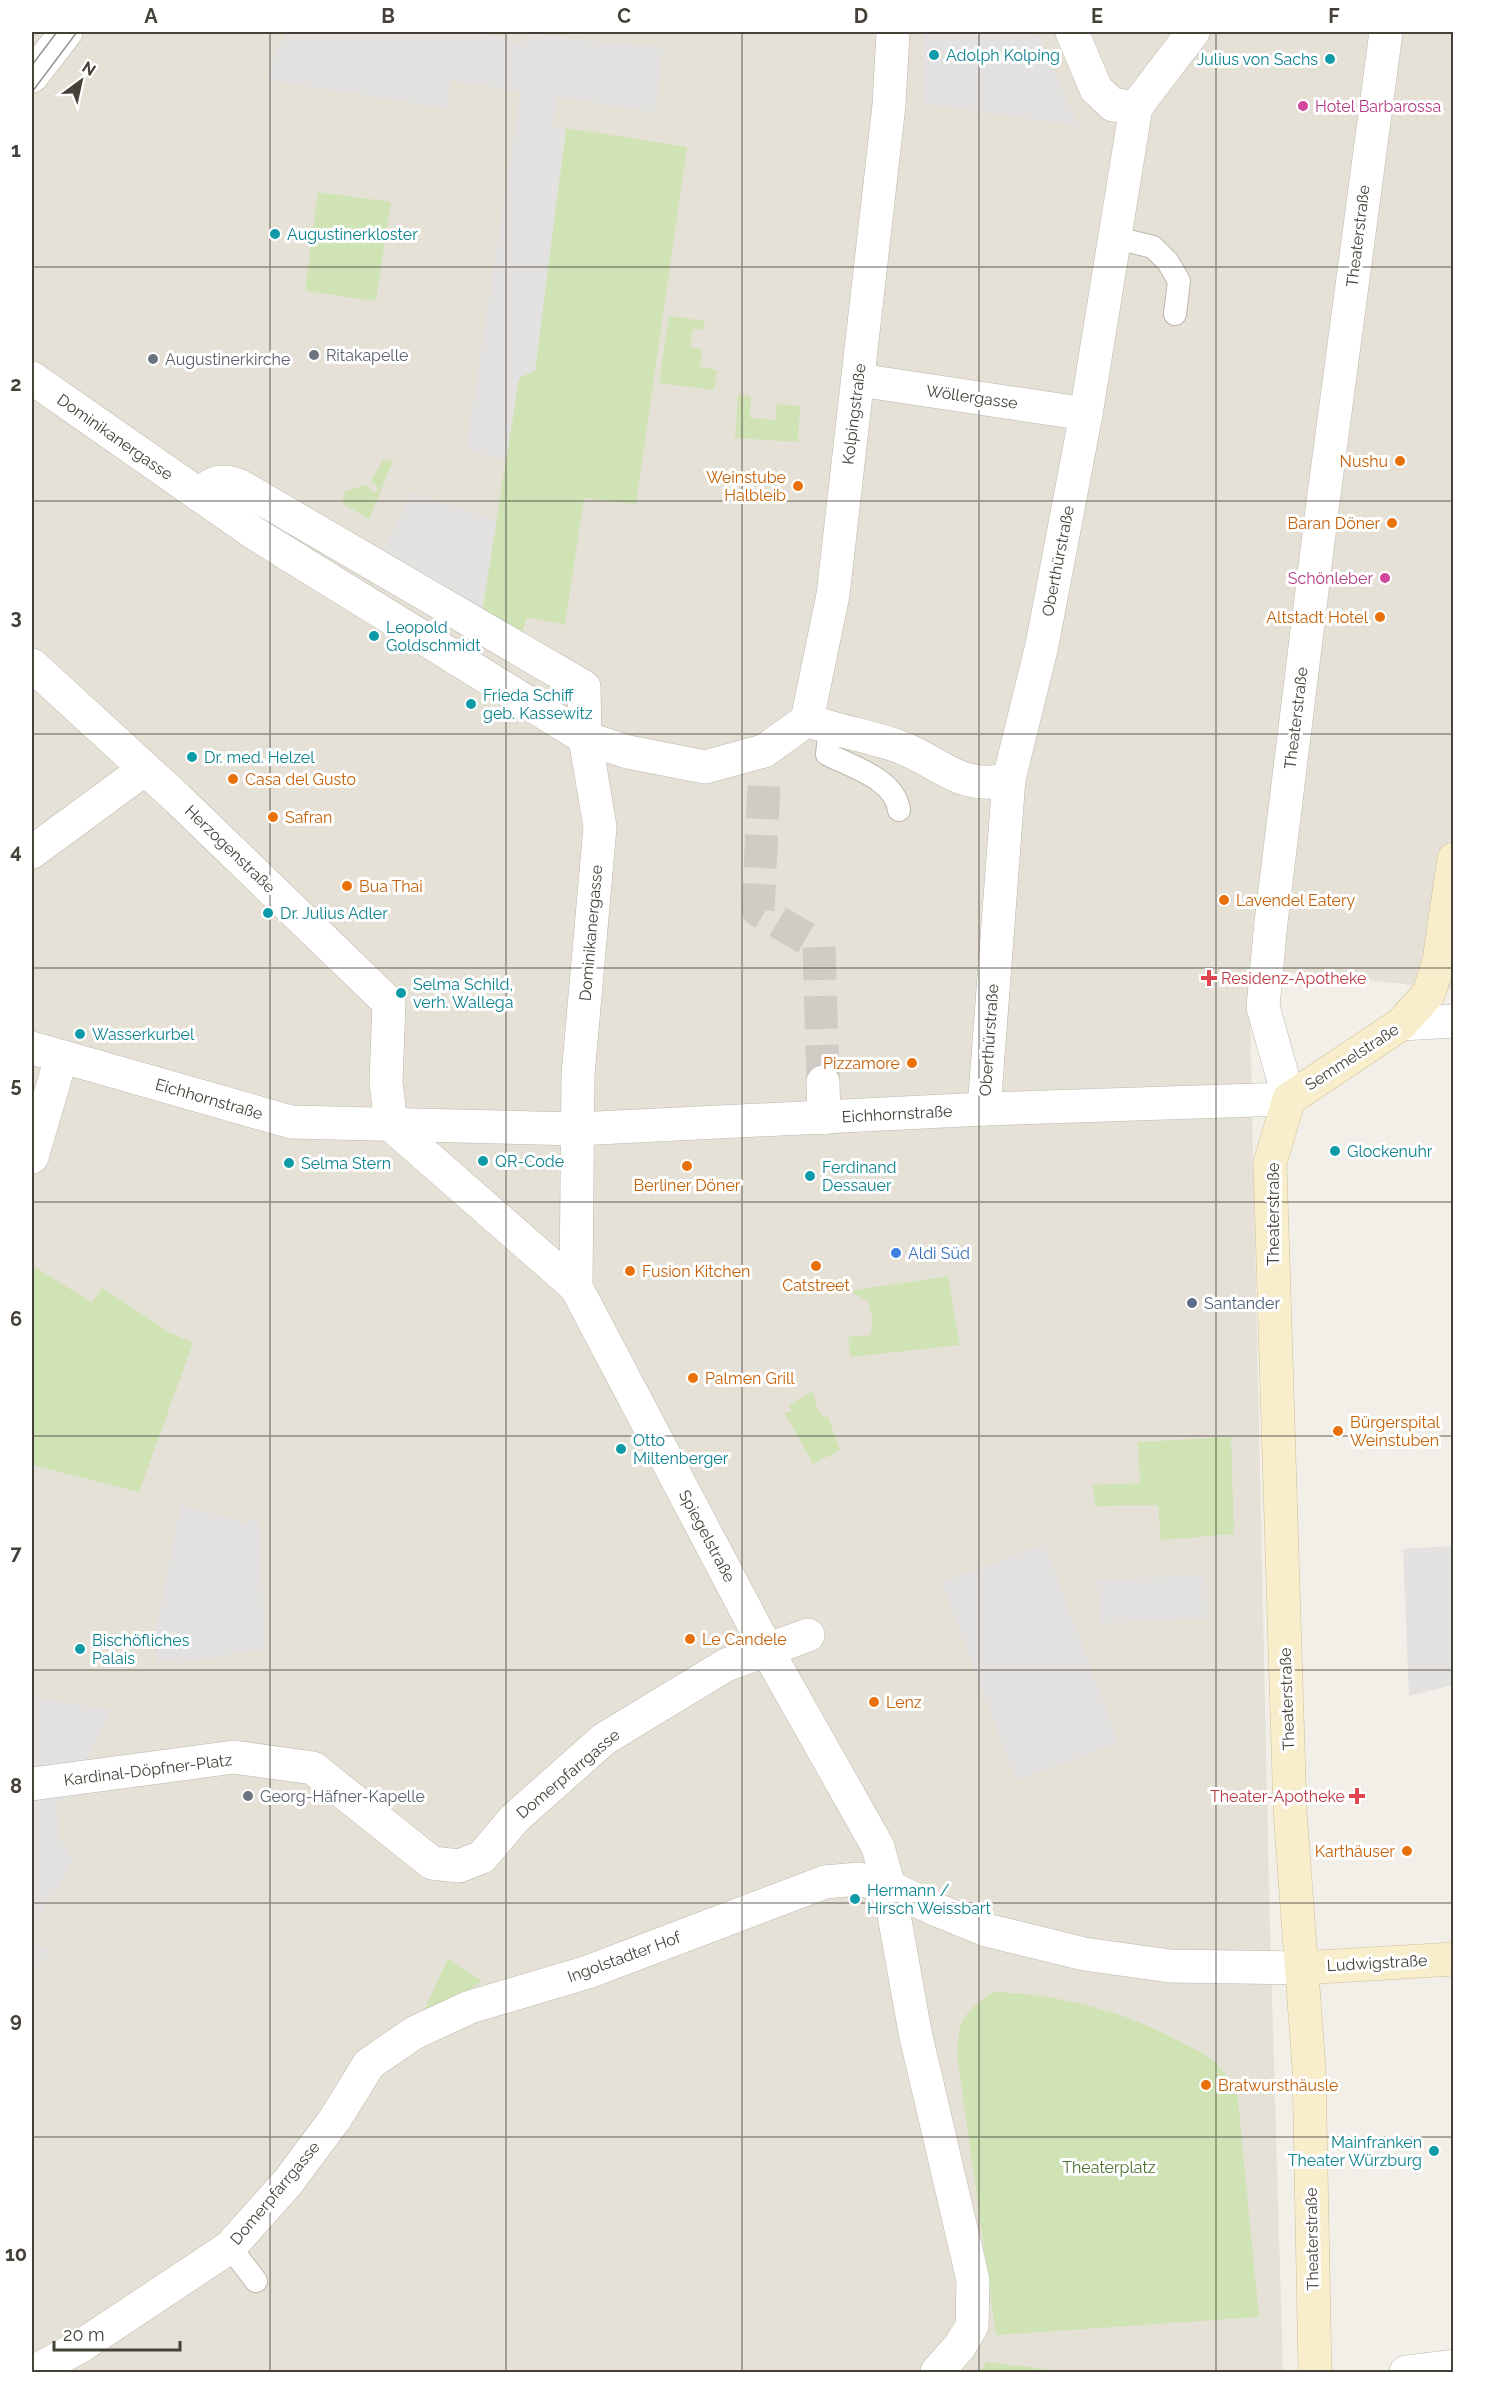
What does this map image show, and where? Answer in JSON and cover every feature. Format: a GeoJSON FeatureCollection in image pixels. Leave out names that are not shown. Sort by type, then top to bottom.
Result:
{"type":"FeatureCollection","features":[{"type":"Feature","properties":{"kind":"street"},"geometry":{"type":"LineString","coordinates":[[32,76],[66,32]]}},
{"type":"Feature","properties":{"kind":"street","name":"Kolpingstraße"},"geometry":{"type":"LineString","coordinates":[[819,725],[889,105],[893,32]]}},
{"type":"Feature","properties":{"kind":"street"},"geometry":{"type":"LineString","coordinates":[[1072,32],[1096,89],[1113,105],[1136,107]]}},
{"type":"Feature","properties":{"kind":"street","name":"Oberthürstraße"},"geometry":{"type":"LineString","coordinates":[[984,1109],[1009,779],[1042,645],[1086,414],[1136,107],[1193,32]]}},
{"type":"Feature","properties":{"kind":"street","name":"Theaterstraße"},"geometry":{"type":"LineString","coordinates":[[1315,2373],[1309,2068],[1290,1811],[1270,1163],[1289,1100],[1263,1006],[1271,922],[1321,514],[1386,32]]}},
{"type":"Feature","properties":{"kind":"street","name":"Dominikanergasse"},"geometry":{"type":"LineString","coordinates":[[32,378],[254,533],[585,738]]}},
{"type":"Feature","properties":{"kind":"street","name":"Wöllergasse"},"geometry":{"type":"LineString","coordinates":[[859,380],[1086,414]]}},
{"type":"Feature","properties":{"kind":"street","name":"Dominikanergasse"},"geometry":{"type":"LineString","coordinates":[[199,495],[212,484],[232,482],[370,555],[584,687],[585,738],[600,827],[578,1075],[578,1129]]}},
{"type":"Feature","properties":{"kind":"street"},"geometry":{"type":"LineString","coordinates":[[348,592],[370,555]]}},
{"type":"Feature","properties":{"kind":"street","name":"Herzogenstraße"},"geometry":{"type":"LineString","coordinates":[[32,665],[145,769],[389,1003],[386,1082],[391,1125]]}},
{"type":"Feature","properties":{"kind":"street"},"geometry":{"type":"LineString","coordinates":[[585,738],[628,752],[705,767],[764,751],[819,725],[899,746],[966,781],[995,783],[1009,779]]}},
{"type":"Feature","properties":{"kind":"street"},"geometry":{"type":"LineString","coordinates":[[32,852],[145,769]]}},
{"type":"Feature","properties":{"kind":"street"},"geometry":{"type":"LineString","coordinates":[[1401,1023],[1429,993],[1439,961],[1454,859]]}},
{"type":"Feature","properties":{"kind":"street","name":"Semmelstraße"},"geometry":{"type":"LineString","coordinates":[[1289,1100],[1401,1023],[1454,1021]]}},
{"type":"Feature","properties":{"kind":"street"},"geometry":{"type":"LineString","coordinates":[[32,1157],[46,1053]]}},
{"type":"Feature","properties":{"kind":"street","name":"Eichhornstraße"},"geometry":{"type":"LineString","coordinates":[[46,1053],[291,1122],[578,1129],[984,1109],[1289,1100]]}},
{"type":"Feature","properties":{"kind":"street"},"geometry":{"type":"LineString","coordinates":[[823,1082],[824,1118]]}},
{"type":"Feature","properties":{"kind":"street"},"geometry":{"type":"LineString","coordinates":[[391,1125],[576,1287]]}},
{"type":"Feature","properties":{"kind":"street"},"geometry":{"type":"LineString","coordinates":[[576,1287],[578,1129]]}},
{"type":"Feature","properties":{"kind":"street","name":"Spiegelstraße"},"geometry":{"type":"LineString","coordinates":[[576,1287],[767,1650],[878,1847],[889,1887]]}},
{"type":"Feature","properties":{"kind":"street"},"geometry":{"type":"LineString","coordinates":[[767,1650],[808,1635]]}},
{"type":"Feature","properties":{"kind":"street","name":"Domerpfarrgasse"},"geometry":{"type":"LineString","coordinates":[[482,1857],[515,1818],[604,1739],[726,1665],[767,1650]]}},
{"type":"Feature","properties":{"kind":"street","name":"Kardinal-Döpfner-Platz"},"geometry":{"type":"LineString","coordinates":[[32,1784],[234,1757],[313,1768],[432,1863],[459,1866],[482,1857]]}},
{"type":"Feature","properties":{"kind":"street","name":"Ingolstadter Hof"},"geometry":{"type":"LineString","coordinates":[[369,2064],[414,2033],[470,2007],[588,1972],[825,1882],[859,1879],[889,1887]]}},
{"type":"Feature","properties":{"kind":"street"},"geometry":{"type":"LineString","coordinates":[[889,1887],[986,1930],[1084,1954],[1170,1966],[1301,1968]]}},
{"type":"Feature","properties":{"kind":"street"},"geometry":{"type":"LineString","coordinates":[[889,1887],[915,2032],[973,2280],[972,2326],[960,2346],[937,2373]]}},
{"type":"Feature","properties":{"kind":"street","name":"Ludwigstraße"},"geometry":{"type":"LineString","coordinates":[[1301,1968],[1454,1959]]}},
{"type":"Feature","properties":{"kind":"street","name":"Domerpfarrgasse"},"geometry":{"type":"LineString","coordinates":[[34,2373],[84,2344],[230,2247],[288,2182],[335,2119],[369,2064]]}},
{"type":"Feature","properties":{"kind":"street"},"geometry":{"type":"LineString","coordinates":[[1406,2373],[1454,2366]]}},
{"type":"Feature","properties":{"kind":"lane"},"geometry":{"type":"LineString","coordinates":[[1116,238],[1153,247],[1168,262],[1179,281],[1175,314]]}},
{"type":"Feature","properties":{"kind":"lane"},"geometry":{"type":"LineString","coordinates":[[819,725],[827,754],[885,784],[898,799],[899,810]]}},
{"type":"Feature","properties":{"kind":"lane"},"geometry":{"type":"LineString","coordinates":[[230,2247],[256,2281]]}},
{"type":"Feature","properties":{"kind":"shaded area"},"geometry":{"type":"Polygon","coordinates":[[[32,32],[1453,32],[1453,989],[1249,968],[1270,1931],[1283,2372],[32,2372],[32,32]]]}},
{"type":"Feature","properties":{"kind":"shaded area"},"geometry":{"type":"Polygon","coordinates":[[[287,32],[483,32],[523,44],[530,32],[581,40],[664,47],[655,113],[558,97],[553,125],[566,128],[535,371],[519,378],[506,461],[466,449],[520,92],[451,81],[447,109],[267,80],[275,51],[287,32]]]}},
{"type":"Feature","properties":{"kind":"shaded area"},"geometry":{"type":"Polygon","coordinates":[[[923,32],[1038,32],[1079,126],[923,104],[923,32]]]}},
{"type":"Feature","properties":{"kind":"shaded area"},"geometry":{"type":"Polygon","coordinates":[[[412,492],[497,520],[482,611],[381,553],[412,492]]]}},
{"type":"Feature","properties":{"kind":"shaded area"},"geometry":{"type":"Polygon","coordinates":[[[180,1504],[246,1523],[259,1514],[266,1649],[184,1663],[157,1661],[154,1640],[180,1504]]]}},
{"type":"Feature","properties":{"kind":"shaded area"},"geometry":{"type":"Polygon","coordinates":[[[1045,1544],[1119,1743],[1016,1781],[941,1582],[1045,1544]]]}},
{"type":"Feature","properties":{"kind":"shaded area"},"geometry":{"type":"Polygon","coordinates":[[[1453,1546],[1453,1685],[1409,1696],[1403,1549],[1453,1546]]]}},
{"type":"Feature","properties":{"kind":"shaded area"},"geometry":{"type":"Polygon","coordinates":[[[1206,1575],[1208,1618],[1099,1624],[1097,1579],[1206,1575]]]}},
{"type":"Feature","properties":{"kind":"shaded area"},"geometry":{"type":"Polygon","coordinates":[[[32,1697],[113,1710],[77,1779],[78,1797],[57,1800],[59,1836],[75,1860],[32,1928],[32,1697]]]}},
{"type":"Feature","properties":{"kind":"shaded area"},"geometry":{"type":"Polygon","coordinates":[[[32,1935],[51,1953],[32,1974],[32,1935]]]}},
{"type":"Feature","properties":{"kind":"green space"},"geometry":{"type":"Polygon","coordinates":[[[566,128],[687,147],[636,504],[584,498],[565,625],[527,617],[522,634],[482,611],[519,377],[535,370],[566,128]]]}},
{"type":"Feature","properties":{"kind":"green space"},"geometry":{"type":"Polygon","coordinates":[[[318,192],[391,202],[376,301],[305,291],[318,192]]]}},
{"type":"Feature","properties":{"kind":"green space"},"geometry":{"type":"Polygon","coordinates":[[[669,316],[705,321],[703,330],[693,329],[690,347],[702,349],[700,367],[717,370],[714,390],[659,383],[669,316]]]}},
{"type":"Feature","properties":{"kind":"green space"},"geometry":{"type":"Polygon","coordinates":[[[738,395],[751,396],[750,418],[776,420],[777,404],[800,406],[798,442],[735,438],[738,395]]]}},
{"type":"Feature","properties":{"kind":"green space"},"geometry":{"type":"Polygon","coordinates":[[[383,460],[393,461],[369,519],[343,504],[344,492],[365,485],[374,493],[378,489],[371,480],[383,460]]]}},
{"type":"Feature","properties":{"kind":"green space"},"geometry":{"type":"Polygon","coordinates":[[[32,1265],[92,1303],[102,1288],[169,1332],[193,1343],[139,1492],[32,1465],[32,1265]]]}},
{"type":"Feature","properties":{"kind":"green space"},"geometry":{"type":"Polygon","coordinates":[[[948,1276],[960,1345],[851,1357],[848,1337],[871,1335],[872,1316],[868,1301],[849,1291],[948,1276]]]}},
{"type":"Feature","properties":{"kind":"green space"},"geometry":{"type":"Polygon","coordinates":[[[813,1391],[817,1407],[823,1418],[828,1416],[840,1450],[813,1464],[785,1413],[792,1411],[789,1405],[813,1391]]]}},
{"type":"Feature","properties":{"kind":"green space"},"geometry":{"type":"Polygon","coordinates":[[[1231,1437],[1234,1534],[1161,1540],[1158,1505],[1095,1506],[1093,1485],[1140,1483],[1138,1442],[1231,1437]]]}},
{"type":"Feature","properties":{"kind":"green space"},"geometry":{"type":"Polygon","coordinates":[[[448,1959],[482,1981],[417,2025],[448,1959]]]}},
{"type":"Feature","properties":{"kind":"green space","name":"Theaterplatz"},"geometry":{"type":"Polygon","coordinates":[[[993,1992],[1042,1996],[1114,2013],[1204,2054],[1225,2073],[1237,2090],[1259,2317],[996,2335],[957,2054],[959,2032],[965,2017],[975,2005],[993,1992]]]}},
{"type":"Feature","properties":{"kind":"green space"},"geometry":{"type":"Polygon","coordinates":[[[987,2362],[1068,2372],[979,2372],[987,2362]]]}},
{"type":"Feature","properties":{"kind":"tunnel"},"geometry":{"type":"LineString","coordinates":[[764,786],[758,910],[819,946],[823,1082]]}},
{"type":"Feature","properties":{"kind":"tram line"},"geometry":{"type":"LineString","coordinates":[[32,65],[57,32]]}},
{"type":"Feature","properties":{"kind":"tram line"},"geometry":{"type":"LineString","coordinates":[[32,92],[77,32]]}},
{"type":"Feature","properties":{"kind":"place","name":"Adolph Kolping"},"geometry":{"type":"Point","coordinates":[934,55]}},
{"type":"Feature","properties":{"kind":"place","name":"Julius von Sachs"},"geometry":{"type":"Point","coordinates":[1330,59]}},
{"type":"Feature","properties":{"kind":"place","name":"Hotel Barbarossa"},"geometry":{"type":"Point","coordinates":[1303,106]}},
{"type":"Feature","properties":{"kind":"place","name":"Augustinerkloster"},"geometry":{"type":"Point","coordinates":[275,234]}},
{"type":"Feature","properties":{"kind":"place","name":"Ritakapelle"},"geometry":{"type":"Point","coordinates":[314,355]}},
{"type":"Feature","properties":{"kind":"place","name":"Augustinerkirche"},"geometry":{"type":"Point","coordinates":[153,359]}},
{"type":"Feature","properties":{"kind":"place","name":"Nushu"},"geometry":{"type":"Point","coordinates":[1400,461]}},
{"type":"Feature","properties":{"kind":"place","name":"Weinstube Halbleib"},"geometry":{"type":"Point","coordinates":[798,486]}},
{"type":"Feature","properties":{"kind":"place","name":"Baran Döner"},"geometry":{"type":"Point","coordinates":[1392,523]}},
{"type":"Feature","properties":{"kind":"place","name":"Schönleber"},"geometry":{"type":"Point","coordinates":[1385,578]}},
{"type":"Feature","properties":{"kind":"place","name":"Altstadt Hotel"},"geometry":{"type":"Point","coordinates":[1380,617]}},
{"type":"Feature","properties":{"kind":"place","name":"Leopold Goldschmidt"},"geometry":{"type":"Point","coordinates":[374,636]}},
{"type":"Feature","properties":{"kind":"place","name":"Frieda Schiff geb. Kassewitz"},"geometry":{"type":"Point","coordinates":[471,704]}},
{"type":"Feature","properties":{"kind":"place","name":"Dr. med. Helzel"},"geometry":{"type":"Point","coordinates":[192,757]}},
{"type":"Feature","properties":{"kind":"place","name":"Casa del Gusto"},"geometry":{"type":"Point","coordinates":[233,779]}},
{"type":"Feature","properties":{"kind":"place","name":"Safran"},"geometry":{"type":"Point","coordinates":[273,817]}},
{"type":"Feature","properties":{"kind":"place","name":"Bua Thai"},"geometry":{"type":"Point","coordinates":[347,886]}},
{"type":"Feature","properties":{"kind":"place","name":"Lavendel Eatery"},"geometry":{"type":"Point","coordinates":[1224,900]}},
{"type":"Feature","properties":{"kind":"place","name":"Dr. Julius Adler"},"geometry":{"type":"Point","coordinates":[268,913]}},
{"type":"Feature","properties":{"kind":"place","name":"Residenz-Apotheke"},"geometry":{"type":"Point","coordinates":[1209,978]}},
{"type":"Feature","properties":{"kind":"place","name":"Selma Schild, verh. Wallega"},"geometry":{"type":"Point","coordinates":[401,993]}},
{"type":"Feature","properties":{"kind":"place","name":"Wasserkurbel"},"geometry":{"type":"Point","coordinates":[80,1034]}},
{"type":"Feature","properties":{"kind":"place","name":"Pizzamore"},"geometry":{"type":"Point","coordinates":[912,1063]}},
{"type":"Feature","properties":{"kind":"place","name":"Glockenuhr"},"geometry":{"type":"Point","coordinates":[1335,1151]}},
{"type":"Feature","properties":{"kind":"place","name":"QR-Code"},"geometry":{"type":"Point","coordinates":[483,1161]}},
{"type":"Feature","properties":{"kind":"place","name":"Selma Stern"},"geometry":{"type":"Point","coordinates":[289,1163]}},
{"type":"Feature","properties":{"kind":"place","name":"Berliner Döner"},"geometry":{"type":"Point","coordinates":[687,1166]}},
{"type":"Feature","properties":{"kind":"place","name":"Ferdinand Dessauer"},"geometry":{"type":"Point","coordinates":[810,1176]}},
{"type":"Feature","properties":{"kind":"place","name":"Aldi Süd"},"geometry":{"type":"Point","coordinates":[896,1253]}},
{"type":"Feature","properties":{"kind":"place","name":"Catstreet"},"geometry":{"type":"Point","coordinates":[816,1266]}},
{"type":"Feature","properties":{"kind":"place","name":"Fusion Kitchen"},"geometry":{"type":"Point","coordinates":[630,1271]}},
{"type":"Feature","properties":{"kind":"place","name":"Santander"},"geometry":{"type":"Point","coordinates":[1192,1303]}},
{"type":"Feature","properties":{"kind":"place","name":"Palmen Grill"},"geometry":{"type":"Point","coordinates":[693,1378]}},
{"type":"Feature","properties":{"kind":"place","name":"Bürgerspital Weinstuben"},"geometry":{"type":"Point","coordinates":[1338,1431]}},
{"type":"Feature","properties":{"kind":"place","name":"Otto Miltenberger"},"geometry":{"type":"Point","coordinates":[621,1449]}},
{"type":"Feature","properties":{"kind":"place","name":"Le Candele"},"geometry":{"type":"Point","coordinates":[690,1639]}},
{"type":"Feature","properties":{"kind":"place","name":"Bischöfliches Palais"},"geometry":{"type":"Point","coordinates":[80,1649]}},
{"type":"Feature","properties":{"kind":"place","name":"Lenz"},"geometry":{"type":"Point","coordinates":[874,1702]}},
{"type":"Feature","properties":{"kind":"place","name":"Georg-Häfner-Kapelle"},"geometry":{"type":"Point","coordinates":[248,1796]}},
{"type":"Feature","properties":{"kind":"place","name":"Theater-Apotheke"},"geometry":{"type":"Point","coordinates":[1357,1796]}},
{"type":"Feature","properties":{"kind":"place","name":"Karthäuser"},"geometry":{"type":"Point","coordinates":[1407,1851]}},
{"type":"Feature","properties":{"kind":"place","name":"Hermann / Hirsch Weissbart"},"geometry":{"type":"Point","coordinates":[855,1899]}},
{"type":"Feature","properties":{"kind":"place","name":"Bratwursthäusle"},"geometry":{"type":"Point","coordinates":[1206,2085]}},
{"type":"Feature","properties":{"kind":"place","name":"Mainfranken Theater Würzburg"},"geometry":{"type":"Point","coordinates":[1434,2151]}}]}
